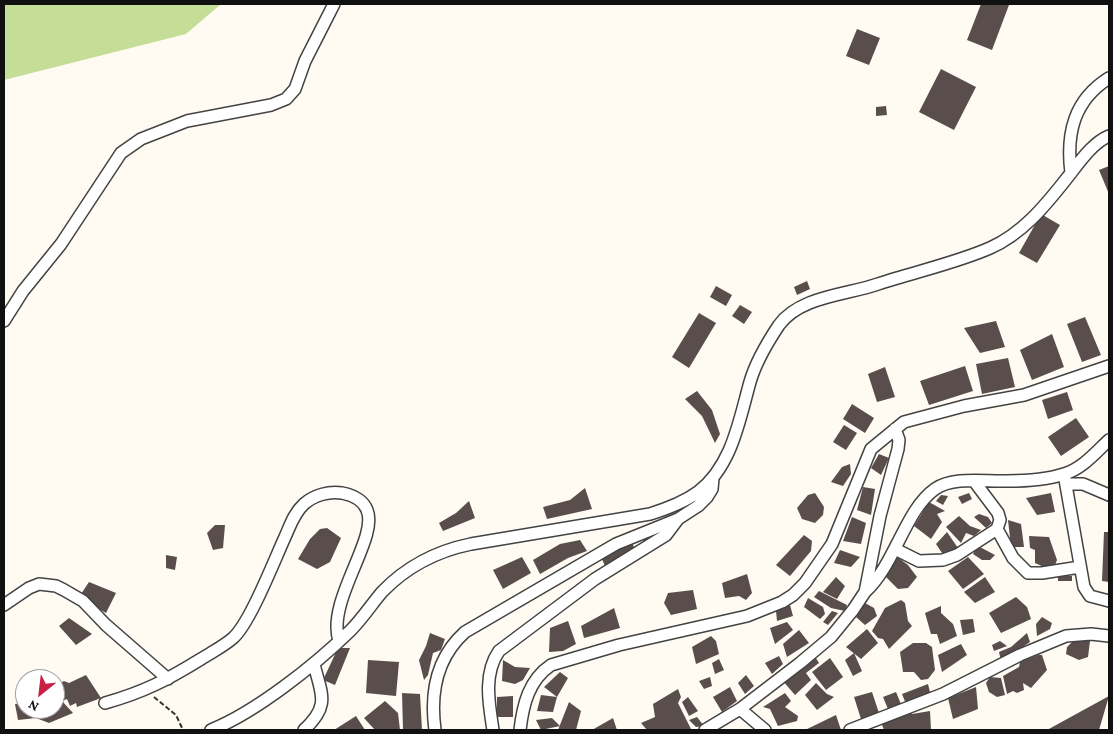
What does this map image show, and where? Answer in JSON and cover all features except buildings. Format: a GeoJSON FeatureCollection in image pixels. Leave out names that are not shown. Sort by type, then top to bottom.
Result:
{"type":"FeatureCollection","features":[{"type":"Feature","properties":{"kind":"street"},"geometry":{"type":"LineString","coordinates":[[4,321],[23,291],[65,237],[121,153],[141,139],[187,121],[271,105],[286,99],[299,82],[305,61],[334,4]]}},
{"type":"Feature","properties":{"kind":"street"},"geometry":{"type":"LineString","coordinates":[[1071,173],[1070,139],[1074,122],[1090,92],[1109,78]]}},
{"type":"Feature","properties":{"kind":"street"},"geometry":{"type":"LineString","coordinates":[[211,730],[223,726],[273,694],[314,664],[339,641],[381,593],[403,573],[420,562],[457,547],[515,535],[645,515],[687,499],[713,478],[734,440],[750,381],[761,354],[787,316],[829,297],[878,284],[992,247],[1017,234],[1095,146],[1109,136]]}},
{"type":"Feature","properties":{"kind":"street"},"geometry":{"type":"LineString","coordinates":[[520,730],[525,701],[530,688],[551,664],[619,645],[747,616],[793,596],[818,568],[832,544],[872,450],[896,429],[913,418],[1024,395],[1109,366]]}},
{"type":"Feature","properties":{"kind":"street"},"geometry":{"type":"LineString","coordinates":[[865,592],[880,516],[898,449],[899,440],[896,429]]}},
{"type":"Feature","properties":{"kind":"street"},"geometry":{"type":"LineString","coordinates":[[1065,479],[1109,440]]}},
{"type":"Feature","properties":{"kind":"street"},"geometry":{"type":"LineString","coordinates":[[435,730],[432,699],[434,687],[445,656],[454,642],[473,626],[578,568],[616,544],[678,519],[698,506],[707,497],[712,490],[713,478]]}},
{"type":"Feature","properties":{"kind":"street"},"geometry":{"type":"LineString","coordinates":[[1065,479],[1084,587],[1090,596],[1109,602]]}},
{"type":"Feature","properties":{"kind":"street"},"geometry":{"type":"LineString","coordinates":[[705,730],[740,709],[831,636],[844,622],[865,592],[878,579],[922,501],[943,485],[1065,479],[1109,495]]}},
{"type":"Feature","properties":{"kind":"street"},"geometry":{"type":"LineString","coordinates":[[895,549],[919,561],[943,560],[957,555],[997,529],[1000,520],[998,513],[974,482]]}},
{"type":"Feature","properties":{"kind":"street"},"geometry":{"type":"LineString","coordinates":[[105,703],[147,690],[168,679],[234,637],[258,596],[299,510],[313,498],[328,493],[343,494],[356,498],[363,504],[368,517],[366,533],[340,606],[338,621],[339,641]]}},
{"type":"Feature","properties":{"kind":"street"},"geometry":{"type":"LineString","coordinates":[[645,515],[649,530]]}},
{"type":"Feature","properties":{"kind":"street"},"geometry":{"type":"LineString","coordinates":[[493,730],[489,715],[490,673],[493,660],[499,651],[595,579],[666,535],[678,519]]}},
{"type":"Feature","properties":{"kind":"street"},"geometry":{"type":"LineString","coordinates":[[997,529],[1013,558],[1028,573],[1042,573],[1080,567]]}},
{"type":"Feature","properties":{"kind":"street"},"geometry":{"type":"LineString","coordinates":[[4,605],[29,588],[39,584],[56,586],[79,597],[106,625],[168,679]]}},
{"type":"Feature","properties":{"kind":"street"},"geometry":{"type":"LineString","coordinates":[[850,730],[943,694],[1020,655],[1066,636],[1092,634],[1109,636]]}},
{"type":"Feature","properties":{"kind":"street"},"geometry":{"type":"LineString","coordinates":[[304,730],[315,718],[323,700],[314,664]]}},
{"type":"Feature","properties":{"kind":"street"},"geometry":{"type":"LineString","coordinates":[[740,709],[765,730]]}},
{"type":"Feature","properties":{"kind":"path"},"geometry":{"type":"LineString","coordinates":[[147,690],[176,715],[183,730]]}},
{"type":"Feature","properties":{"kind":"green space"},"geometry":{"type":"Polygon","coordinates":[[[4,4],[221,4],[186,34],[4,80],[4,4]]]}}]}
